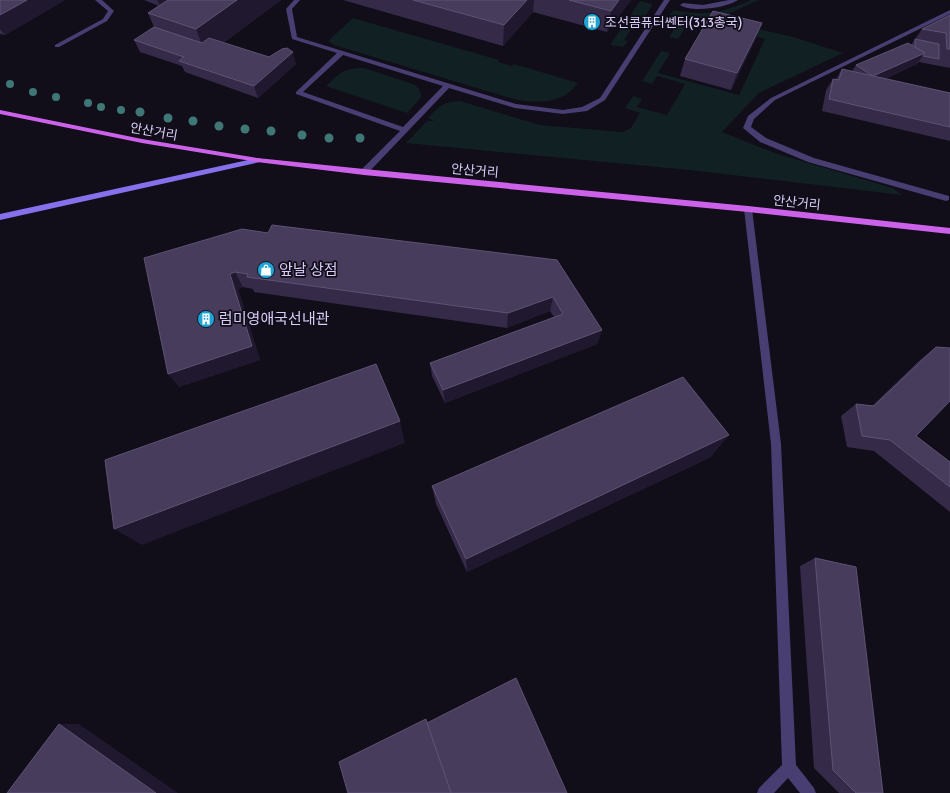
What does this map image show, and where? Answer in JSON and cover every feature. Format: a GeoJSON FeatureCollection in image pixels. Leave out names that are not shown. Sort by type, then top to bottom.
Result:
{"type":"FeatureCollection","features":[{"type":"Feature","properties":{"kind":"main road","name":"안산거리"},"geometry":{"type":"LineString","coordinates":[[0,112],[142,141],[257,160],[364,172],[748,209],[950,231]]}},
{"type":"Feature","properties":{"kind":"main road"},"geometry":{"type":"LineString","coordinates":[[0,217],[257,160]]}},
{"type":"Feature","properties":{"kind":"street"},"geometry":{"type":"LineString","coordinates":[[57,46],[104,20],[111,11],[98,0]]}},
{"type":"Feature","properties":{"kind":"street"},"geometry":{"type":"LineString","coordinates":[[297,0],[289,9],[294,38],[515,106],[563,112],[584,109],[603,99],[667,0]]}},
{"type":"Feature","properties":{"kind":"street"},"geometry":{"type":"LineString","coordinates":[[683,5],[693,7],[716,6],[735,0]]}},
{"type":"Feature","properties":{"kind":"street"},"geometry":{"type":"LineString","coordinates":[[949,199],[811,160],[763,140],[747,128],[751,118],[773,99],[950,12]]}},
{"type":"Feature","properties":{"kind":"street"},"geometry":{"type":"LineString","coordinates":[[341,53],[298,93],[405,130]]}},
{"type":"Feature","properties":{"kind":"street"},"geometry":{"type":"LineString","coordinates":[[364,172],[447,86]]}},
{"type":"Feature","properties":{"kind":"street"},"geometry":{"type":"LineString","coordinates":[[748,209],[776,444],[789,768],[809,793]]}},
{"type":"Feature","properties":{"kind":"street"},"geometry":{"type":"LineString","coordinates":[[764,793],[789,768]]}},
{"type":"Feature","properties":{"kind":"shaded area"},"geometry":{"type":"Polygon","coordinates":[[[751,0],[759,0],[715,20],[790,36],[843,53],[759,93],[722,132],[775,153],[893,188],[902,195],[689,170],[406,143],[427,121],[434,121],[428,118],[439,108],[449,102],[460,101],[540,125],[623,132],[631,128],[640,113],[625,108],[633,96],[642,99],[637,107],[667,115],[685,84],[657,76],[652,84],[642,81],[661,51],[670,53],[658,73],[739,95],[765,39],[690,20],[678,39],[669,37],[681,18],[669,15],[674,10],[695,13],[713,12],[731,8],[751,0]]]}},
{"type":"Feature","properties":{"kind":"shaded area"},"geometry":{"type":"Polygon","coordinates":[[[640,1],[653,4],[639,26],[634,25],[624,40],[628,41],[623,47],[610,45],[640,1]]]}},
{"type":"Feature","properties":{"kind":"shaded area"},"geometry":{"type":"Polygon","coordinates":[[[353,18],[499,60],[498,62],[512,66],[514,64],[578,83],[566,95],[551,100],[535,102],[517,100],[334,45],[328,41],[353,18]]]}},
{"type":"Feature","properties":{"kind":"shaded area"},"geometry":{"type":"Polygon","coordinates":[[[364,68],[413,84],[421,93],[421,98],[407,113],[326,86],[347,70],[364,68]]]}},
{"type":"Feature","properties":{"kind":"building"},"geometry":{"type":"Polygon","coordinates":[[[0,0],[27,0],[0,15],[0,0]]]}},
{"type":"Feature","properties":{"kind":"building"},"geometry":{"type":"Polygon","coordinates":[[[168,0],[237,0],[196,29],[148,13],[168,0]]]}},
{"type":"Feature","properties":{"kind":"building"},"geometry":{"type":"Polygon","coordinates":[[[413,0],[527,0],[504,25],[413,0]]]}},
{"type":"Feature","properties":{"kind":"building"},"geometry":{"type":"Polygon","coordinates":[[[569,0],[619,0],[611,11],[569,0]]]}},
{"type":"Feature","properties":{"kind":"building"},"geometry":{"type":"Polygon","coordinates":[[[713,11],[762,23],[737,73],[685,59],[713,11]]]}},
{"type":"Feature","properties":{"kind":"building"},"geometry":{"type":"Polygon","coordinates":[[[950,15],[950,49],[947,49],[946,33],[922,29],[950,15]]]}},
{"type":"Feature","properties":{"kind":"building"},"geometry":{"type":"Polygon","coordinates":[[[154,27],[202,43],[209,38],[269,57],[282,49],[287,48],[293,52],[254,86],[179,61],[184,57],[134,40],[154,27]]]}},
{"type":"Feature","properties":{"kind":"building"},"geometry":{"type":"Polygon","coordinates":[[[915,39],[939,44],[939,59],[923,56],[925,53],[915,47],[915,39]]]}},
{"type":"Feature","properties":{"kind":"building"},"geometry":{"type":"Polygon","coordinates":[[[908,43],[925,53],[873,76],[856,65],[908,43]]]}},
{"type":"Feature","properties":{"kind":"building"},"geometry":{"type":"Polygon","coordinates":[[[842,69],[950,93],[950,127],[829,99],[833,79],[839,80],[842,69]]]}},
{"type":"Feature","properties":{"kind":"building","name":"럼미영애국선내관"},"geometry":{"type":"Polygon","coordinates":[[[272,225],[557,260],[602,330],[443,390],[430,363],[563,314],[553,297],[508,313],[247,277],[248,274],[235,272],[230,274],[252,346],[168,374],[144,258],[242,229],[268,233],[272,225]]]}},
{"type":"Feature","properties":{"kind":"building"},"geometry":{"type":"Polygon","coordinates":[[[936,347],[950,348],[950,401],[916,436],[950,462],[950,487],[890,440],[862,436],[856,404],[874,406],[936,347]]]}},
{"type":"Feature","properties":{"kind":"building"},"geometry":{"type":"Polygon","coordinates":[[[376,364],[400,421],[114,529],[105,460],[376,364]]]}},
{"type":"Feature","properties":{"kind":"building"},"geometry":{"type":"Polygon","coordinates":[[[683,377],[729,435],[466,559],[432,486],[683,377]]]}},
{"type":"Feature","properties":{"kind":"building"},"geometry":{"type":"Polygon","coordinates":[[[815,558],[856,567],[883,793],[856,793],[833,770],[815,558]]]}},
{"type":"Feature","properties":{"kind":"building"},"geometry":{"type":"Polygon","coordinates":[[[516,678],[567,793],[451,793],[427,723],[516,678]]]}},
{"type":"Feature","properties":{"kind":"building"},"geometry":{"type":"Polygon","coordinates":[[[426,719],[451,793],[348,793],[339,762],[426,719]]]}},
{"type":"Feature","properties":{"kind":"building"},"geometry":{"type":"Polygon","coordinates":[[[59,724],[156,793],[7,793],[59,724]]]}},
{"type":"Feature","properties":{"kind":"place","name":"조선콤퓨터쎈터(313총국)"},"geometry":{"type":"Point","coordinates":[592,22]}},
{"type":"Feature","properties":{"kind":"place","name":"앞날 상점"},"geometry":{"type":"Point","coordinates":[266,270]}},
{"type":"Feature","properties":{"kind":"place","name":"럼미영애국선내관"},"geometry":{"type":"Point","coordinates":[206,319]}}]}
